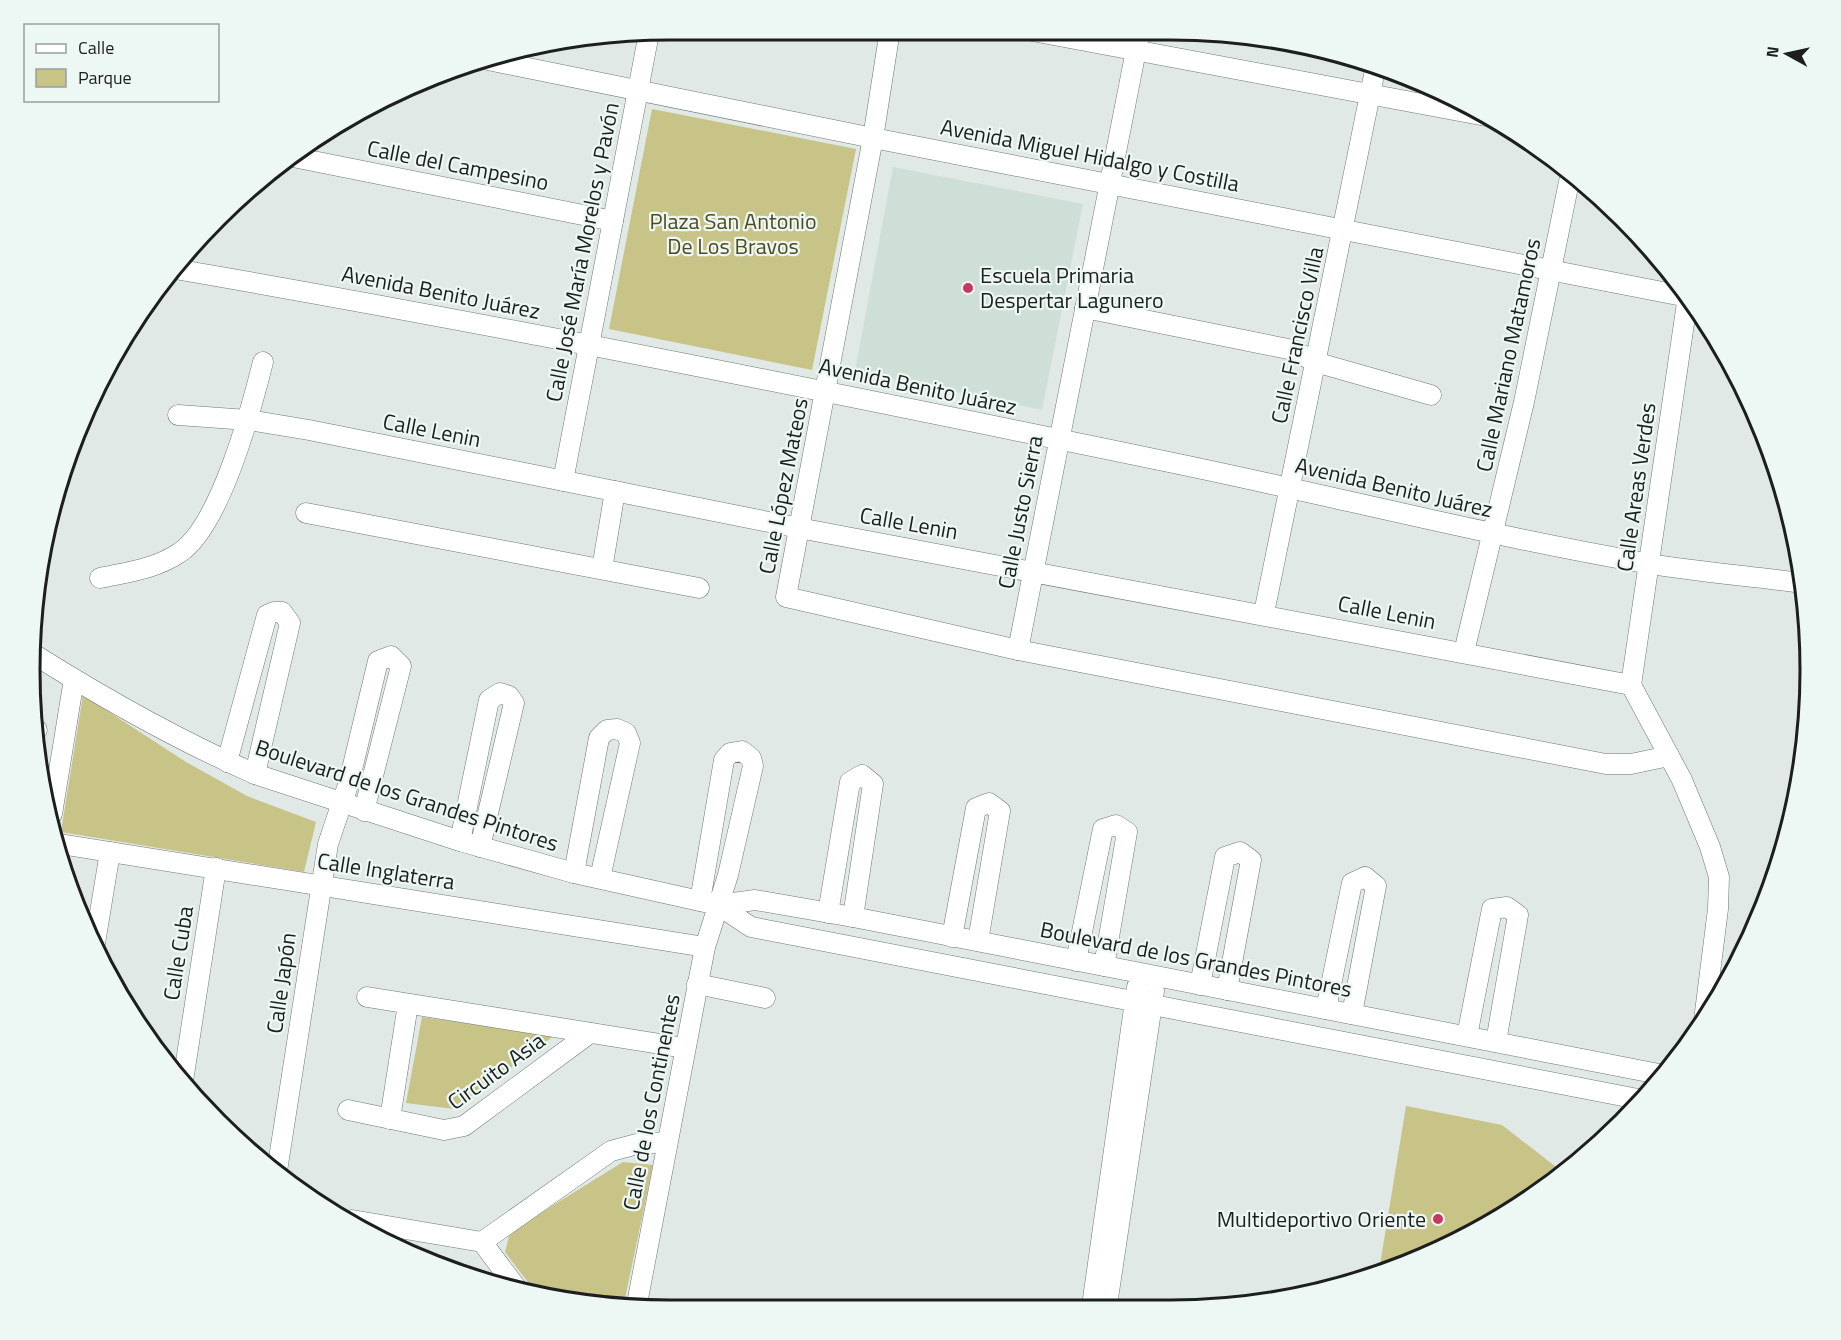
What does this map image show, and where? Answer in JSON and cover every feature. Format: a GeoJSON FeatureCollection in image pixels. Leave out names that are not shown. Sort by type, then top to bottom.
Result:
{"type":"FeatureCollection","features":[{"type":"Feature","properties":{"kind":"street","name":"Calle López Mateos"},"geometry":{"type":"LineString","coordinates":[[888,40],[873,138],[786,597],[1018,650]]}},
{"type":"Feature","properties":{"kind":"street"},"geometry":{"type":"LineString","coordinates":[[1082,40],[1460,111]]}},
{"type":"Feature","properties":{"kind":"street","name":"Calle Justo Sierra"},"geometry":{"type":"LineString","coordinates":[[1018,650],[1138,40]]}},
{"type":"Feature","properties":{"kind":"street","name":"Calle José María Morelos y Pavón"},"geometry":{"type":"LineString","coordinates":[[563,481],[647,41]]}},
{"type":"Feature","properties":{"kind":"street","name":"Avenida Miguel Hidalgo y Costilla"},"geometry":{"type":"LineString","coordinates":[[504,63],[873,138],[1675,295]]}},
{"type":"Feature","properties":{"kind":"street","name":"Calle Francisco Villa"},"geometry":{"type":"LineString","coordinates":[[1264,614],[1374,74]]}},
{"type":"Feature","properties":{"kind":"street","name":"Calle del Campesino"},"geometry":{"type":"LineString","coordinates":[[303,159],[613,221]]}},
{"type":"Feature","properties":{"kind":"street","name":"Calle Mariano Matamoros"},"geometry":{"type":"LineString","coordinates":[[1464,652],[1493,534],[1552,270],[1569,183]]}},
{"type":"Feature","properties":{"kind":"street","name":"Avenida Benito Juárez"},"geometry":{"type":"LineString","coordinates":[[184,271],[588,344],[826,391],[1290,487],[1493,534],[1649,564],[1794,581]]}},
{"type":"Feature","properties":{"kind":"street"},"geometry":{"type":"LineString","coordinates":[[1085,308],[1293,350],[1316,362],[1431,395]]}},
{"type":"Feature","properties":{"kind":"street","name":"Calle Areas Verdes"},"geometry":{"type":"LineString","coordinates":[[1631,685],[1686,309]]}},
{"type":"Feature","properties":{"kind":"street"},"geometry":{"type":"LineString","coordinates":[[100,578],[152,567],[180,552],[202,532],[215,508],[248,420],[263,362]]}},
{"type":"Feature","properties":{"kind":"street","name":"Calle Lenin"},"geometry":{"type":"LineString","coordinates":[[178,415],[248,420],[799,528],[1034,570],[1631,685]]}},
{"type":"Feature","properties":{"kind":"street"},"geometry":{"type":"LineString","coordinates":[[602,569],[615,491]]}},
{"type":"Feature","properties":{"kind":"street"},"geometry":{"type":"LineString","coordinates":[[306,513],[699,588]]}},
{"type":"Feature","properties":{"kind":"street"},"geometry":{"type":"LineString","coordinates":[[227,762],[267,615],[282,612],[290,624],[255,774]]}},
{"type":"Feature","properties":{"kind":"street"},"geometry":{"type":"LineString","coordinates":[[1018,650],[1606,764],[1631,764],[1669,756]]}},
{"type":"Feature","properties":{"kind":"street","name":"Calle Japón"},"geometry":{"type":"LineString","coordinates":[[278,1162],[328,844],[349,782],[378,661],[391,657],[401,666],[364,811]]}},
{"type":"Feature","properties":{"kind":"street","name":"Boulevard de los Grandes Pintores"},"geometry":{"type":"LineString","coordinates":[[41,658],[74,679],[227,762],[255,774],[460,841],[574,873],[709,903],[755,900],[952,937],[1077,953],[1105,959],[1148,975],[1654,1073]]}},
{"type":"Feature","properties":{"kind":"street"},"geometry":{"type":"LineString","coordinates":[[54,799],[74,679]]}},
{"type":"Feature","properties":{"kind":"street"},"geometry":{"type":"LineString","coordinates":[[1631,685],[1669,756],[1710,847],[1719,877],[1718,909],[1707,1000]]}},
{"type":"Feature","properties":{"kind":"street"},"geometry":{"type":"LineString","coordinates":[[460,841],[489,700],[500,693],[509,696],[514,703],[480,847]]}},
{"type":"Feature","properties":{"kind":"street"},"geometry":{"type":"LineString","coordinates":[[574,873],[600,738],[607,730],[617,729],[626,733],[630,743],[600,878]]}},
{"type":"Feature","properties":{"kind":"street"},"geometry":{"type":"LineString","coordinates":[[742,751],[751,758],[753,766],[728,876],[709,903],[724,760],[730,753],[742,751]]}},
{"type":"Feature","properties":{"kind":"street"},"geometry":{"type":"LineString","coordinates":[[828,913],[850,782],[862,775],[873,784],[853,917]]}},
{"type":"Feature","properties":{"kind":"street"},"geometry":{"type":"LineString","coordinates":[[952,937],[976,808],[989,803],[1000,811],[978,941]]}},
{"type":"Feature","properties":{"kind":"street"},"geometry":{"type":"LineString","coordinates":[[1077,953],[1103,829],[1116,825],[1127,832],[1105,959]]}},
{"type":"Feature","properties":{"kind":"street","name":"Calle Inglaterra"},"geometry":{"type":"LineString","coordinates":[[66,845],[705,947]]}},
{"type":"Feature","properties":{"kind":"street"},"geometry":{"type":"LineString","coordinates":[[97,931],[110,852]]}},
{"type":"Feature","properties":{"kind":"street"},"geometry":{"type":"LineString","coordinates":[[1200,985],[1225,857],[1240,852],[1251,860],[1227,990]]}},
{"type":"Feature","properties":{"kind":"street","name":"Calle Cuba"},"geometry":{"type":"LineString","coordinates":[[185,1070],[216,868]]}},
{"type":"Feature","properties":{"kind":"street"},"geometry":{"type":"LineString","coordinates":[[1326,1009],[1352,883],[1365,877],[1376,886],[1352,1014]]}},
{"type":"Feature","properties":{"kind":"street","name":"Boulevard de los Grandes Pintores"},"geometry":{"type":"LineString","coordinates":[[709,903],[751,927],[1143,1001],[1632,1098]]}},
{"type":"Feature","properties":{"kind":"street","name":"Calle de los Continentes"},"geometry":{"type":"LineString","coordinates":[[638,1298],[705,947],[709,903]]}},
{"type":"Feature","properties":{"kind":"street"},"geometry":{"type":"LineString","coordinates":[[1467,1036],[1492,909],[1507,907],[1518,915],[1496,1042]]}},
{"type":"Feature","properties":{"kind":"street"},"geometry":{"type":"LineString","coordinates":[[1093,1300],[1148,975]]}},
{"type":"Feature","properties":{"kind":"street"},"geometry":{"type":"LineString","coordinates":[[697,984],[765,998]]}},
{"type":"Feature","properties":{"kind":"street","name":"Circuito Asia"},"geometry":{"type":"LineString","coordinates":[[367,997],[685,1048]]}},
{"type":"Feature","properties":{"kind":"street"},"geometry":{"type":"LineString","coordinates":[[1108,1300],[1143,1001]]}},
{"type":"Feature","properties":{"kind":"street"},"geometry":{"type":"LineString","coordinates":[[390,1119],[408,1004]]}},
{"type":"Feature","properties":{"kind":"street","name":"Circuito Asia"},"geometry":{"type":"LineString","coordinates":[[348,1110],[444,1130],[464,1126],[590,1033]]}},
{"type":"Feature","properties":{"kind":"street"},"geometry":{"type":"LineString","coordinates":[[482,1242],[611,1151],[637,1144],[667,1142]]}},
{"type":"Feature","properties":{"kind":"street"},"geometry":{"type":"LineString","coordinates":[[370,1223],[482,1242],[509,1279]]}},
{"type":"Feature","properties":{"kind":"shaded area","name":"Escuela Primaria Despertar Lagunero"},"geometry":{"type":"Polygon","coordinates":[[[893,167],[1083,204],[1042,410],[855,371],[893,167]]]}},
{"type":"Feature","properties":{"kind":"green space","name":"Plaza San Antonio De Los Bravos"},"geometry":{"type":"Polygon","coordinates":[[[652,109],[856,149],[812,370],[609,329],[652,109]]]}},
{"type":"Feature","properties":{"kind":"green space"},"geometry":{"type":"Polygon","coordinates":[[[83,695],[186,762],[247,796],[316,822],[304,872],[62,832],[83,695]]]}},
{"type":"Feature","properties":{"kind":"green space"},"geometry":{"type":"Polygon","coordinates":[[[422,1017],[555,1035],[454,1109],[406,1103],[422,1017]]]}},
{"type":"Feature","properties":{"kind":"green space","name":"Multideportivo Oriente"},"geometry":{"type":"Polygon","coordinates":[[[1406,1106],[1502,1125],[1556,1167],[1486,1215],[1412,1252],[1380,1263],[1406,1106]]]}},
{"type":"Feature","properties":{"kind":"green space"},"geometry":{"type":"Polygon","coordinates":[[[623,1162],[653,1165],[625,1298],[588,1294],[528,1283],[505,1252],[510,1232],[623,1162]]]}},
{"type":"Feature","properties":{"kind":"place","name":"Escuela Primaria Despertar Lagunero"},"geometry":{"type":"Point","coordinates":[968,288]}},
{"type":"Feature","properties":{"kind":"place","name":"Multideportivo Oriente"},"geometry":{"type":"Point","coordinates":[1438,1219]}}]}
